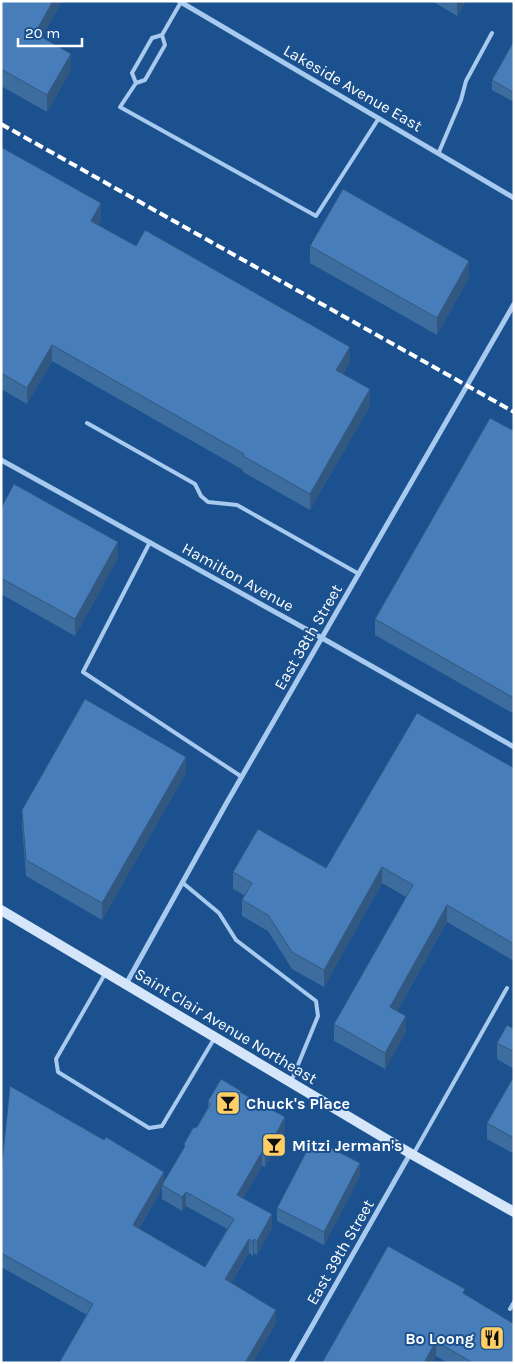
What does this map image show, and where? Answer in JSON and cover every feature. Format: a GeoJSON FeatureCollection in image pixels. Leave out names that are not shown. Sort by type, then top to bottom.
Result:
{"type":"FeatureCollection","features":[{"type":"Feature","properties":{"kind":"main road","name":"Saint Clair Avenue Northeast"},"geometry":{"type":"LineString","coordinates":[[1,910],[411,1154],[514,1212]]}},
{"type":"Feature","properties":{"kind":"street","name":"Lakeside Avenue East"},"geometry":{"type":"LineString","coordinates":[[180,2],[439,152],[514,198]]}},
{"type":"Feature","properties":{"kind":"street","name":"East 38th Street"},"geometry":{"type":"LineString","coordinates":[[126,984],[242,777],[514,304]]}},
{"type":"Feature","properties":{"kind":"street","name":"Hamilton Avenue"},"geometry":{"type":"LineString","coordinates":[[1,460],[322,638],[514,748]]}},
{"type":"Feature","properties":{"kind":"street","name":"East 39th Street"},"geometry":{"type":"LineString","coordinates":[[291,1363],[411,1154]]}},
{"type":"Feature","properties":{"kind":"lane"},"geometry":{"type":"LineString","coordinates":[[136,83],[132,72],[152,38],[162,34],[180,2]]}},
{"type":"Feature","properties":{"kind":"lane"},"geometry":{"type":"LineString","coordinates":[[439,152],[461,100],[466,81],[492,33]]}},
{"type":"Feature","properties":{"kind":"lane"},"geometry":{"type":"LineString","coordinates":[[162,34],[165,45],[144,80],[136,83],[120,107],[316,216],[379,118]]}},
{"type":"Feature","properties":{"kind":"lane"},"geometry":{"type":"LineString","coordinates":[[87,423],[195,484],[201,496],[208,502],[237,505],[359,574]]}},
{"type":"Feature","properties":{"kind":"lane"},"geometry":{"type":"LineString","coordinates":[[150,542],[83,672],[242,777]]}},
{"type":"Feature","properties":{"kind":"lane"},"geometry":{"type":"LineString","coordinates":[[183,883],[219,913],[236,940],[316,1001],[318,1016],[291,1082]]}},
{"type":"Feature","properties":{"kind":"lane"},"geometry":{"type":"LineString","coordinates":[[106,972],[56,1059],[58,1072],[149,1128],[162,1126],[215,1037]]}},
{"type":"Feature","properties":{"kind":"lane"},"geometry":{"type":"LineString","coordinates":[[411,1154],[507,988]]}},
{"type":"Feature","properties":{"kind":"lane"},"geometry":{"type":"LineString","coordinates":[[510,1309],[514,1302]]}},
{"type":"Feature","properties":{"kind":"building"},"geometry":{"type":"Polygon","coordinates":[[[1,1],[53,1],[35,33],[71,54],[47,95],[1,69],[1,1]]]}},
{"type":"Feature","properties":{"kind":"building"},"geometry":{"type":"Polygon","coordinates":[[[514,41],[514,93],[492,80],[514,41]]]}},
{"type":"Feature","properties":{"kind":"building"},"geometry":{"type":"Polygon","coordinates":[[[1,147],[101,203],[91,221],[136,246],[145,230],[350,347],[336,370],[370,389],[310,494],[243,456],[244,454],[52,345],[27,388],[1,373],[1,147]]]}},
{"type":"Feature","properties":{"kind":"building"},"geometry":{"type":"Polygon","coordinates":[[[343,189],[469,261],[437,318],[310,246],[343,189]]]}},
{"type":"Feature","properties":{"kind":"building"},"geometry":{"type":"Polygon","coordinates":[[[490,418],[514,431],[514,698],[375,619],[490,418]]]}},
{"type":"Feature","properties":{"kind":"building"},"geometry":{"type":"Polygon","coordinates":[[[14,484],[118,542],[75,619],[1,578],[1,508],[14,484]]]}},
{"type":"Feature","properties":{"kind":"building"},"geometry":{"type":"Polygon","coordinates":[[[85,699],[186,757],[102,903],[26,860],[22,810],[85,699]]]}},
{"type":"Feature","properties":{"kind":"building"},"geometry":{"type":"Polygon","coordinates":[[[417,713],[514,768],[514,944],[447,905],[390,1007],[406,1016],[385,1053],[334,1024],[413,885],[382,867],[324,970],[292,952],[268,915],[242,900],[252,883],[233,872],[258,829],[326,868],[417,713]]]}},
{"type":"Feature","properties":{"kind":"building"},"geometry":{"type":"Polygon","coordinates":[[[507,1025],[514,1029],[514,1052],[497,1043],[507,1025]]]}},
{"type":"Feature","properties":{"kind":"building"},"geometry":{"type":"Polygon","coordinates":[[[514,1076],[514,1138],[487,1123],[514,1076]]]}},
{"type":"Feature","properties":{"kind":"building"},"geometry":{"type":"Polygon","coordinates":[[[221,1079],[285,1117],[265,1154],[262,1152],[237,1195],[272,1214],[257,1241],[254,1239],[253,1242],[249,1239],[225,1279],[276,1310],[245,1363],[59,1363],[93,1304],[1,1253],[1,1173],[10,1086],[104,1140],[106,1137],[164,1172],[133,1225],[205,1267],[234,1219],[186,1192],[182,1197],[162,1185],[185,1146],[184,1144],[193,1128],[197,1127],[210,1105],[208,1101],[221,1079]]]}},
{"type":"Feature","properties":{"kind":"building"},"geometry":{"type":"Polygon","coordinates":[[[313,1139],[360,1163],[324,1232],[277,1208],[313,1139]]]}},
{"type":"Feature","properties":{"kind":"building"},"geometry":{"type":"Polygon","coordinates":[[[388,1246],[465,1289],[463,1293],[514,1324],[514,1363],[473,1363],[436,1341],[424,1363],[322,1363],[388,1246]]]}},
{"type":"Feature","properties":{"kind":"railway"},"geometry":{"type":"LineString","coordinates":[[1,124],[514,412]]}},
{"type":"Feature","properties":{"kind":"place","name":"Chuck's Place"},"geometry":{"type":"Point","coordinates":[228,1103]}},
{"type":"Feature","properties":{"kind":"place","name":"Mitzi Jerman's"},"geometry":{"type":"Point","coordinates":[274,1145]}},
{"type":"Feature","properties":{"kind":"place","name":"Bo Loong"},"geometry":{"type":"Point","coordinates":[492,1338]}}]}
